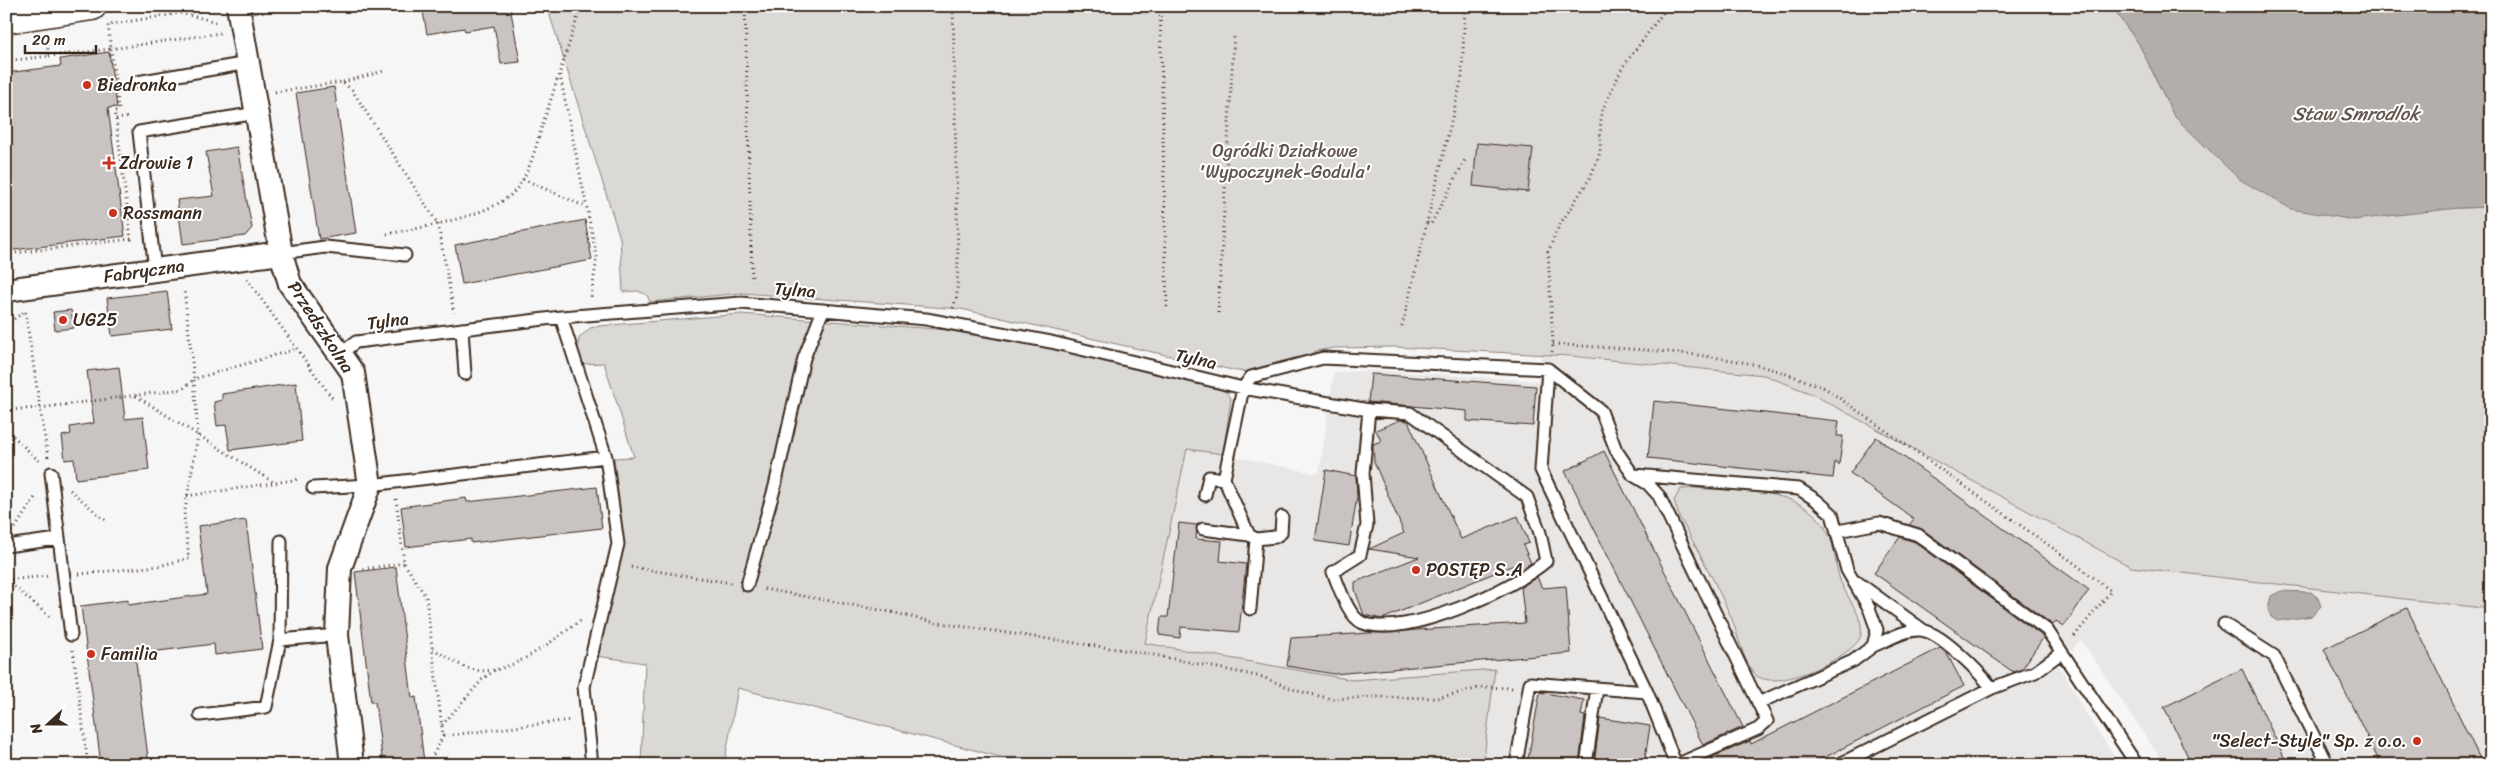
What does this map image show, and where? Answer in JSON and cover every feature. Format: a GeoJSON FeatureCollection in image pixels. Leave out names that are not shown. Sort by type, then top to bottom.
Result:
{"type":"FeatureCollection","features":[{"type":"Feature","properties":{"kind":"main road"},"geometry":{"type":"LineString","coordinates":[[6,19],[92,6]]}},
{"type":"Feature","properties":{"kind":"street","name":"Przedszkolna"},"geometry":{"type":"LineString","coordinates":[[238,6],[232,31],[248,63],[281,253],[290,284],[341,353],[353,373],[370,485],[340,568],[337,635],[352,765]]}},
{"type":"Feature","properties":{"kind":"street","name":"Fabryczna"},"geometry":{"type":"LineString","coordinates":[[14,289],[281,253]]}},
{"type":"Feature","properties":{"kind":"lane"},"geometry":{"type":"LineString","coordinates":[[137,82],[248,63]]}},
{"type":"Feature","properties":{"kind":"lane"},"geometry":{"type":"LineString","coordinates":[[155,270],[139,132],[257,113]]}},
{"type":"Feature","properties":{"kind":"lane"},"geometry":{"type":"LineString","coordinates":[[281,253],[325,247],[405,255]]}},
{"type":"Feature","properties":{"kind":"lane","name":"Tylna"},"geometry":{"type":"LineString","coordinates":[[341,353],[356,342],[561,318],[741,303],[948,323],[1051,342],[1243,388],[1369,410],[1410,412],[1527,497],[1540,533],[1546,561],[1534,572],[1479,601],[1455,611],[1391,627],[1362,623],[1348,608],[1333,572],[1360,555],[1367,525],[1363,473],[1369,410]]}},
{"type":"Feature","properties":{"kind":"lane"},"geometry":{"type":"LineString","coordinates":[[747,585],[775,486],[804,358],[823,310]]}},
{"type":"Feature","properties":{"kind":"lane"},"geometry":{"type":"LineString","coordinates":[[561,318],[606,457],[618,544],[584,687],[592,765]]}},
{"type":"Feature","properties":{"kind":"lane"},"geometry":{"type":"LineString","coordinates":[[462,330],[465,374]]}},
{"type":"Feature","properties":{"kind":"lane"},"geometry":{"type":"LineString","coordinates":[[1250,609],[1252,537],[1224,479],[1243,388],[1251,377],[1323,358],[1548,368],[1601,412],[1616,450],[1633,475],[1648,484],[1659,496],[1766,721],[1758,729],[1676,765],[1647,692],[1540,470],[1548,368]]}},
{"type":"Feature","properties":{"kind":"lane"},"geometry":{"type":"LineString","coordinates":[[313,488],[370,485],[606,457]]}},
{"type":"Feature","properties":{"kind":"lane"},"geometry":{"type":"LineString","coordinates":[[51,473],[71,635]]}},
{"type":"Feature","properties":{"kind":"lane"},"geometry":{"type":"LineString","coordinates":[[1633,475],[1798,489],[1816,500],[1832,514],[1847,570],[1869,608],[1877,630],[1873,646]]}},
{"type":"Feature","properties":{"kind":"lane"},"geometry":{"type":"LineString","coordinates":[[1205,495],[1209,477],[1224,479]]}},
{"type":"Feature","properties":{"kind":"lane"},"geometry":{"type":"LineString","coordinates":[[1203,529],[1252,537],[1275,537],[1280,533],[1282,517]]}},
{"type":"Feature","properties":{"kind":"lane"},"geometry":{"type":"LineString","coordinates":[[1838,531],[1879,523],[1918,535],[2047,630],[2136,765]]}},
{"type":"Feature","properties":{"kind":"lane"},"geometry":{"type":"LineString","coordinates":[[6,546],[58,539]]}},
{"type":"Feature","properties":{"kind":"lane"},"geometry":{"type":"LineString","coordinates":[[200,716],[266,707],[280,640],[281,541]]}},
{"type":"Feature","properties":{"kind":"lane"},"geometry":{"type":"LineString","coordinates":[[1852,577],[1923,630],[1950,645],[1992,688]]}},
{"type":"Feature","properties":{"kind":"lane"},"geometry":{"type":"LineString","coordinates":[[2224,624],[2274,656],[2328,765]]}},
{"type":"Feature","properties":{"kind":"lane"},"geometry":{"type":"LineString","coordinates":[[1758,703],[1853,661],[1873,646],[1913,630],[1923,630]]}},
{"type":"Feature","properties":{"kind":"lane"},"geometry":{"type":"LineString","coordinates":[[280,640],[337,635]]}},
{"type":"Feature","properties":{"kind":"lane"},"geometry":{"type":"LineString","coordinates":[[1838,765],[1992,688],[2035,672],[2061,653]]}},
{"type":"Feature","properties":{"kind":"lane"},"geometry":{"type":"LineString","coordinates":[[1516,765],[1530,683],[1647,692]]}},
{"type":"Feature","properties":{"kind":"lane"},"geometry":{"type":"LineString","coordinates":[[1586,765],[1598,688]]}},
{"type":"Feature","properties":{"kind":"path"},"geometry":{"type":"LineString","coordinates":[[386,254],[387,234],[438,224],[495,205],[513,193],[523,179],[581,6]]}},
{"type":"Feature","properties":{"kind":"path"},"geometry":{"type":"LineString","coordinates":[[745,6],[752,281]]}},
{"type":"Feature","properties":{"kind":"path"},"geometry":{"type":"LineString","coordinates":[[948,323],[956,296],[958,259],[953,6]]}},
{"type":"Feature","properties":{"kind":"path"},"geometry":{"type":"LineString","coordinates":[[1160,6],[1168,310]]}},
{"type":"Feature","properties":{"kind":"path"},"geometry":{"type":"LineString","coordinates":[[1358,6],[1359,11],[1464,6],[1462,77],[1402,326]]}},
{"type":"Feature","properties":{"kind":"path"},"geometry":{"type":"LineString","coordinates":[[1548,368],[1553,344],[1548,252],[1559,226],[1590,178],[1600,153],[1601,113],[1622,68],[1668,6]]}},
{"type":"Feature","properties":{"kind":"path"},"geometry":{"type":"LineString","coordinates":[[6,254],[131,239],[115,111],[119,110],[108,25],[180,14],[219,22],[232,31]]}},
{"type":"Feature","properties":{"kind":"path"},"geometry":{"type":"LineString","coordinates":[[6,61],[111,50],[232,31]]}},
{"type":"Feature","properties":{"kind":"path"},"geometry":{"type":"LineString","coordinates":[[1218,313],[1234,36]]}},
{"type":"Feature","properties":{"kind":"path"},"geometry":{"type":"LineString","coordinates":[[47,44],[49,56]]}},
{"type":"Feature","properties":{"kind":"path"},"geometry":{"type":"LineString","coordinates":[[272,92],[342,82],[384,71]]}},
{"type":"Feature","properties":{"kind":"path"},"geometry":{"type":"LineString","coordinates":[[560,73],[597,258],[593,287]]}},
{"type":"Feature","properties":{"kind":"path"},"geometry":{"type":"LineString","coordinates":[[342,82],[352,90],[438,224],[455,320]]}},
{"type":"Feature","properties":{"kind":"path"},"geometry":{"type":"LineString","coordinates":[[116,119],[133,117]]}},
{"type":"Feature","properties":{"kind":"path"},"geometry":{"type":"LineString","coordinates":[[1427,223],[1431,224],[1465,160]]}},
{"type":"Feature","properties":{"kind":"path"},"geometry":{"type":"LineString","coordinates":[[523,179],[587,208]]}},
{"type":"Feature","properties":{"kind":"path"},"geometry":{"type":"LineString","coordinates":[[6,580],[159,566],[189,558],[184,516],[198,435],[194,379],[183,283],[178,267]]}},
{"type":"Feature","properties":{"kind":"path"},"geometry":{"type":"LineString","coordinates":[[242,273],[335,402]]}},
{"type":"Feature","properties":{"kind":"path"},"geometry":{"type":"LineString","coordinates":[[12,533],[51,473],[25,310],[14,289]]}},
{"type":"Feature","properties":{"kind":"path"},"geometry":{"type":"LineString","coordinates":[[6,325],[25,310]]}},
{"type":"Feature","properties":{"kind":"path"},"geometry":{"type":"LineString","coordinates":[[1553,344],[1681,354],[1752,364],[1782,372],[1825,388],[2074,562],[2111,591],[2061,653]]}},
{"type":"Feature","properties":{"kind":"path"},"geometry":{"type":"LineString","coordinates":[[6,410],[40,408],[183,389],[194,379],[296,349]]}},
{"type":"Feature","properties":{"kind":"path"},"geometry":{"type":"LineString","coordinates":[[136,396],[273,482]]}},
{"type":"Feature","properties":{"kind":"path"},"geometry":{"type":"LineString","coordinates":[[186,496],[311,478],[313,488]]}},
{"type":"Feature","properties":{"kind":"path"},"geometry":{"type":"LineString","coordinates":[[393,482],[404,563],[426,597],[433,649],[443,736],[428,765]]}},
{"type":"Feature","properties":{"kind":"path"},"geometry":{"type":"LineString","coordinates":[[360,569],[404,563]]}},
{"type":"Feature","properties":{"kind":"path"},"geometry":{"type":"LineString","coordinates":[[613,566],[640,568],[747,585],[891,612],[932,622],[1144,653],[1262,677],[1298,690],[1332,699],[1376,697],[1437,698],[1484,688],[1519,688],[1530,683]]}},
{"type":"Feature","properties":{"kind":"path"},"geometry":{"type":"LineString","coordinates":[[6,580],[71,635],[88,765]]}},
{"type":"Feature","properties":{"kind":"path"},"geometry":{"type":"LineString","coordinates":[[441,726],[482,680],[497,669],[523,660],[603,605]]}},
{"type":"Feature","properties":{"kind":"path"},"geometry":{"type":"LineString","coordinates":[[433,649],[468,668],[497,669]]}},
{"type":"Feature","properties":{"kind":"path"},"geometry":{"type":"LineString","coordinates":[[443,736],[586,718]]}},
{"type":"Feature","properties":{"kind":"shaded area"},"geometry":{"type":"Polygon","coordinates":[[[1541,355],[1764,375],[1812,394],[2131,567],[2491,609],[2491,765],[2165,765],[2081,640],[2058,665],[2073,688],[2081,706],[2120,765],[1483,765],[1495,669],[1353,680],[1145,643],[1187,449],[1223,454],[1319,474],[1334,372],[1387,371],[1538,381],[1541,355]]]}},
{"type":"Feature","properties":{"kind":"green space","name":"Ogródki Działkowe 'Wypoczynek-Godula'"},"geometry":{"type":"Polygon","coordinates":[[[547,6],[2111,6],[2139,44],[2174,116],[2458,208],[2491,207],[2491,609],[2131,567],[1812,394],[1764,375],[1569,356],[1395,347],[1334,348],[1316,351],[1298,361],[1257,373],[1237,371],[961,309],[742,293],[650,302],[647,295],[638,291],[623,292],[620,238],[547,6]]]}},
{"type":"Feature","properties":{"kind":"green space"},"geometry":{"type":"Polygon","coordinates":[[[741,314],[948,330],[1083,354],[1192,379],[1226,392],[1231,399],[1223,454],[1187,449],[1145,643],[1353,680],[1495,669],[1483,765],[1031,765],[738,688],[724,765],[641,765],[645,663],[596,656],[624,544],[614,458],[634,457],[604,363],[582,364],[578,350],[579,338],[590,328],[599,326],[741,314]]]}},
{"type":"Feature","properties":{"kind":"green space"},"geometry":{"type":"Polygon","coordinates":[[[1681,489],[1749,491],[1786,498],[1802,505],[1816,516],[1830,538],[1841,582],[1858,615],[1861,635],[1858,641],[1839,657],[1791,678],[1763,679],[1754,673],[1743,653],[1734,624],[1725,604],[1679,516],[1674,500],[1681,489]]]}},
{"type":"Feature","properties":{"kind":"water","name":"Staw Smrodlok"},"geometry":{"type":"Polygon","coordinates":[[[2111,6],[2491,6],[2491,207],[2458,208],[2354,220],[2291,209],[2239,179],[2174,116],[2139,44],[2111,6]]]}},
{"type":"Feature","properties":{"kind":"water"},"geometry":{"type":"Polygon","coordinates":[[[2281,591],[2311,592],[2318,598],[2321,606],[2312,616],[2277,621],[2271,617],[2268,609],[2271,596],[2281,591]]]}},
{"type":"Feature","properties":{"kind":"building"},"geometry":{"type":"Polygon","coordinates":[[[422,6],[510,6],[520,62],[501,64],[494,26],[465,31],[464,28],[427,34],[422,6]]]}},
{"type":"Feature","properties":{"kind":"building"},"geometry":{"type":"Polygon","coordinates":[[[109,52],[117,107],[108,108],[125,236],[6,251],[6,73],[61,66],[60,59],[109,52]]]}},
{"type":"Feature","properties":{"kind":"building"},"geometry":{"type":"Polygon","coordinates":[[[334,87],[356,233],[319,239],[296,93],[334,87]]]}},
{"type":"Feature","properties":{"kind":"building"},"geometry":{"type":"Polygon","coordinates":[[[1477,143],[1533,148],[1528,192],[1473,186],[1477,143]]]}},
{"type":"Feature","properties":{"kind":"building"},"geometry":{"type":"Polygon","coordinates":[[[237,147],[252,228],[245,236],[183,244],[177,200],[214,196],[206,152],[237,147]]]}},
{"type":"Feature","properties":{"kind":"building"},"geometry":{"type":"Polygon","coordinates":[[[585,220],[592,260],[462,284],[455,245],[585,220]]]}},
{"type":"Feature","properties":{"kind":"building"},"geometry":{"type":"Polygon","coordinates":[[[167,291],[172,329],[112,336],[107,298],[167,291]]]}},
{"type":"Feature","properties":{"kind":"building","name":"UG25"},"geometry":{"type":"Polygon","coordinates":[[[71,310],[74,328],[55,330],[53,312],[71,310]]]}},
{"type":"Feature","properties":{"kind":"building"},"geometry":{"type":"Polygon","coordinates":[[[119,367],[125,419],[143,417],[149,470],[76,479],[74,459],[65,460],[62,436],[71,434],[70,427],[94,423],[87,371],[119,367]]]}},
{"type":"Feature","properties":{"kind":"building"},"geometry":{"type":"Polygon","coordinates":[[[1371,374],[1536,386],[1533,426],[1467,421],[1467,411],[1368,402],[1371,374]]]}},
{"type":"Feature","properties":{"kind":"building"},"geometry":{"type":"Polygon","coordinates":[[[296,383],[302,441],[230,450],[226,425],[217,426],[214,402],[222,400],[222,394],[296,383]]]}},
{"type":"Feature","properties":{"kind":"building"},"geometry":{"type":"Polygon","coordinates":[[[1654,401],[1839,421],[1837,436],[1843,436],[1839,465],[1835,462],[1833,478],[1648,458],[1654,401]]]}},
{"type":"Feature","properties":{"kind":"building"},"geometry":{"type":"Polygon","coordinates":[[[1400,420],[1408,421],[1461,539],[1518,516],[1529,543],[1523,545],[1531,563],[1520,570],[1519,563],[1382,619],[1364,615],[1355,590],[1355,582],[1419,557],[1369,549],[1404,533],[1374,462],[1373,447],[1373,444],[1381,441],[1376,430],[1400,420]]]}},
{"type":"Feature","properties":{"kind":"building"},"geometry":{"type":"Polygon","coordinates":[[[1876,437],[2089,590],[2064,626],[2056,621],[2053,625],[1922,529],[1909,525],[1914,519],[1850,473],[1876,437]]]}},
{"type":"Feature","properties":{"kind":"building"},"geometry":{"type":"Polygon","coordinates":[[[1604,451],[1743,727],[1703,745],[1565,471],[1604,451]]]}},
{"type":"Feature","properties":{"kind":"building"},"geometry":{"type":"Polygon","coordinates":[[[1326,470],[1356,476],[1357,497],[1349,546],[1315,541],[1326,470]]]}},
{"type":"Feature","properties":{"kind":"building"},"geometry":{"type":"Polygon","coordinates":[[[597,487],[602,528],[471,543],[471,539],[406,547],[401,507],[466,498],[467,502],[597,487]]]}},
{"type":"Feature","properties":{"kind":"building"},"geometry":{"type":"Polygon","coordinates":[[[246,520],[262,649],[215,655],[214,644],[135,654],[149,765],[101,765],[81,606],[128,600],[128,605],[207,594],[198,526],[246,520]]]}},
{"type":"Feature","properties":{"kind":"building"},"geometry":{"type":"Polygon","coordinates":[[[1179,523],[1197,525],[1196,539],[1222,541],[1220,561],[1246,564],[1239,632],[1181,627],[1180,638],[1159,635],[1161,617],[1168,617],[1179,523]]]}},
{"type":"Feature","properties":{"kind":"building"},"geometry":{"type":"Polygon","coordinates":[[[1900,537],[1915,542],[2041,635],[2043,638],[2022,669],[2013,672],[1874,573],[1900,537]]]}},
{"type":"Feature","properties":{"kind":"building"},"geometry":{"type":"Polygon","coordinates":[[[396,567],[412,698],[416,697],[424,762],[383,765],[375,702],[371,702],[355,572],[396,567]]]}},
{"type":"Feature","properties":{"kind":"building"},"geometry":{"type":"Polygon","coordinates":[[[1537,577],[1542,588],[1566,586],[1571,653],[1334,674],[1287,666],[1291,638],[1525,623],[1521,587],[1537,577]]]}},
{"type":"Feature","properties":{"kind":"building"},"geometry":{"type":"Polygon","coordinates":[[[2407,608],[2483,765],[2381,765],[2324,649],[2407,608]]]}},
{"type":"Feature","properties":{"kind":"building"},"geometry":{"type":"Polygon","coordinates":[[[1940,648],[1947,654],[1964,686],[1810,765],[1715,765],[1711,758],[1750,741],[1751,744],[1940,648]]]}},
{"type":"Feature","properties":{"kind":"building"},"geometry":{"type":"Polygon","coordinates":[[[2242,669],[2288,765],[2192,765],[2164,707],[2242,669]]]}},
{"type":"Feature","properties":{"kind":"building"},"geometry":{"type":"Polygon","coordinates":[[[1540,692],[1584,700],[1581,715],[1585,716],[1579,765],[1527,765],[1540,692]]]}},
{"type":"Feature","properties":{"kind":"building"},"geometry":{"type":"Polygon","coordinates":[[[1600,718],[1650,726],[1644,765],[1594,765],[1600,718]]]}},
{"type":"Feature","properties":{"kind":"place","name":"Biedronka"},"geometry":{"type":"Point","coordinates":[87,85]}},
{"type":"Feature","properties":{"kind":"place","name":"Zdrowie 1"},"geometry":{"type":"Point","coordinates":[109,163]}},
{"type":"Feature","properties":{"kind":"place","name":"Rossmann"},"geometry":{"type":"Point","coordinates":[113,213]}},
{"type":"Feature","properties":{"kind":"place","name":"UG25"},"geometry":{"type":"Point","coordinates":[63,320]}},
{"type":"Feature","properties":{"kind":"place","name":"POSTĘP S.A"},"geometry":{"type":"Point","coordinates":[1416,570]}},
{"type":"Feature","properties":{"kind":"place","name":"Familia"},"geometry":{"type":"Point","coordinates":[91,654]}},
{"type":"Feature","properties":{"kind":"place","name":"\"Select-Style\" Sp. z o.o."},"geometry":{"type":"Point","coordinates":[2417,741]}}]}
